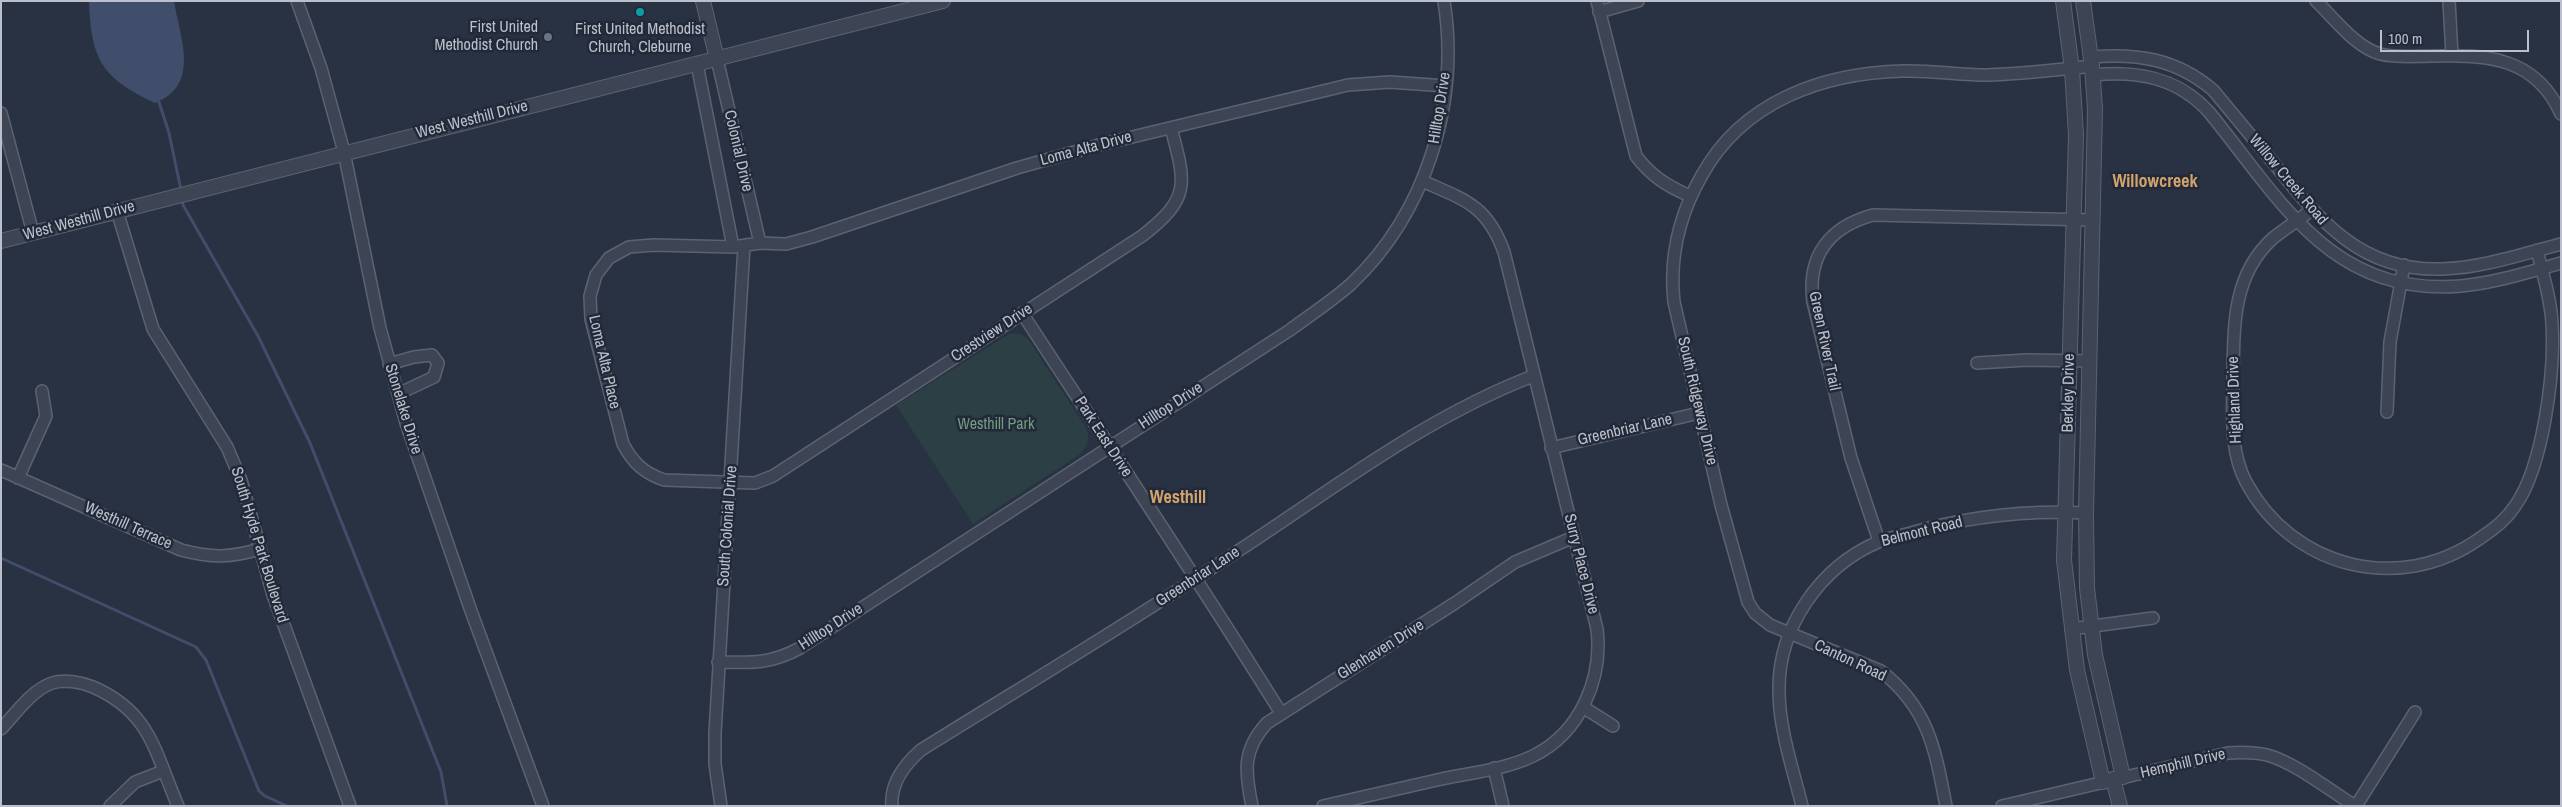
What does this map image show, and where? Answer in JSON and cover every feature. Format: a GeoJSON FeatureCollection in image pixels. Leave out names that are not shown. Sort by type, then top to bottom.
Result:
{"type":"FeatureCollection","features":[{"type":"Feature","properties":{"kind":"street","name":"Stonelake Drive"},"geometry":{"type":"LineString","coordinates":[[298,1],[321,68],[344,152],[389,364],[398,394],[471,611],[543,806]]}},
{"type":"Feature","properties":{"kind":"street"},"geometry":{"type":"LineString","coordinates":[[703,1],[717,60]]}},
{"type":"Feature","properties":{"kind":"street","name":"West Westhill Drive"},"geometry":{"type":"LineString","coordinates":[[1,241],[344,152],[717,60],[943,1]]}},
{"type":"Feature","properties":{"kind":"street","name":"Hilltop Drive"},"geometry":{"type":"LineString","coordinates":[[718,662],[755,663],[781,659],[1290,330],[1351,284],[1377,256],[1399,225],[1422,181],[1435,145],[1446,86],[1447,23],[1444,1]]}},
{"type":"Feature","properties":{"kind":"street"},"geometry":{"type":"LineString","coordinates":[[1638,1],[1598,7],[1636,156],[1645,168],[1659,180],[1690,196]]}},
{"type":"Feature","properties":{"kind":"street","name":"Berkley Drive"},"geometry":{"type":"LineString","coordinates":[[2063,1],[2072,69],[2076,135],[2064,560],[2077,670],[2120,806]]}},
{"type":"Feature","properties":{"kind":"street","name":"Berkley Drive"},"geometry":{"type":"LineString","coordinates":[[2083,1],[2092,66],[2095,176],[2092,220],[2086,588],[2113,780]]}},
{"type":"Feature","properties":{"kind":"street"},"geometry":{"type":"LineString","coordinates":[[2316,1],[2359,42],[2379,53],[2399,57],[2452,55],[2490,57],[2510,63],[2528,72],[2543,84],[2553,97],[2561,114]]}},
{"type":"Feature","properties":{"kind":"street"},"geometry":{"type":"LineString","coordinates":[[2449,1],[2452,55]]}},
{"type":"Feature","properties":{"kind":"street","name":"Willow Creek Road"},"geometry":{"type":"LineString","coordinates":[[1690,196],[1713,156],[1748,119],[1790,93],[1815,84],[1837,78],[1886,72],[1984,75],[2072,69],[2092,66],[2124,55],[2148,57],[2174,65],[2203,81],[2213,90],[2312,210],[2332,231],[2354,246],[2382,259],[2429,269],[2456,268],[2561,244]]}},
{"type":"Feature","properties":{"kind":"street","name":"Colonial Drive"},"geometry":{"type":"LineString","coordinates":[[717,60],[760,243]]}},
{"type":"Feature","properties":{"kind":"street","name":"Colonial Drive"},"geometry":{"type":"LineString","coordinates":[[697,64],[739,247]]}},
{"type":"Feature","properties":{"kind":"street","name":"Willow Creek Road"},"geometry":{"type":"LineString","coordinates":[[2092,66],[2123,73],[2150,76],[2171,84],[2192,96],[2209,112],[2297,221],[2323,246],[2354,267],[2401,283],[2422,286],[2463,286],[2561,263]]}},
{"type":"Feature","properties":{"kind":"street","name":"Loma Alta Drive"},"geometry":{"type":"LineString","coordinates":[[739,247],[760,243],[786,244],[1017,168],[1348,85],[1390,82],[1446,86]]}},
{"type":"Feature","properties":{"kind":"street"},"geometry":{"type":"LineString","coordinates":[[1,113],[33,233]]}},
{"type":"Feature","properties":{"kind":"street","name":"Crestview Drive"},"geometry":{"type":"LineString","coordinates":[[731,482],[755,483],[773,476],[1142,236],[1164,219],[1177,202],[1182,185],[1182,168],[1171,128]]}},
{"type":"Feature","properties":{"kind":"street","name":"Surry Place Drive"},"geometry":{"type":"LineString","coordinates":[[1323,806],[1494,768],[1533,756],[1555,741],[1572,723],[1583,707],[1592,685],[1599,647],[1574,537],[1533,376],[1511,274],[1498,234],[1475,206],[1422,181]]}},
{"type":"Feature","properties":{"kind":"street","name":"South Ridgeway Drive"},"geometry":{"type":"LineString","coordinates":[[1690,196],[1676,239],[1672,279],[1674,302],[1699,413],[1748,602],[1755,612],[1770,625],[1790,634]]}},
{"type":"Feature","properties":{"kind":"street","name":"Highland Drive"},"geometry":{"type":"LineString","coordinates":[[2312,210],[2272,240],[2257,256],[2246,275],[2238,297],[2234,318],[2233,434],[2245,480],[2266,513],[2300,543],[2356,566],[2380,570],[2444,560],[2495,529],[2515,506],[2529,482],[2538,457],[2544,426],[2552,325],[2550,299],[2537,250]]}},
{"type":"Feature","properties":{"kind":"street","name":"South Hyde Park Boulevard"},"geometry":{"type":"LineString","coordinates":[[117,211],[153,329],[227,448],[241,480],[260,550],[284,625],[350,806]]}},
{"type":"Feature","properties":{"kind":"street","name":"Green River Trail"},"geometry":{"type":"LineString","coordinates":[[1879,541],[1851,458],[1812,302],[1812,275],[1823,247],[1843,226],[1873,215],[2092,220]]}},
{"type":"Feature","properties":{"kind":"street","name":"Loma Alta Place"},"geometry":{"type":"LineString","coordinates":[[731,482],[664,480],[651,475],[639,467],[630,457],[623,444],[591,319],[590,296],[596,275],[609,258],[629,247],[654,245],[739,247]]}},
{"type":"Feature","properties":{"kind":"street","name":"South Colonial Drive"},"geometry":{"type":"LineString","coordinates":[[721,806],[715,764],[718,662],[731,482],[739,247]]}},
{"type":"Feature","properties":{"kind":"street"},"geometry":{"type":"LineString","coordinates":[[2387,412],[2390,342],[2404,265]]}},
{"type":"Feature","properties":{"kind":"street","name":"Park East Drive"},"geometry":{"type":"LineString","coordinates":[[1022,313],[1197,579],[1281,713]]}},
{"type":"Feature","properties":{"kind":"street"},"geometry":{"type":"LineString","coordinates":[[389,364],[414,356],[432,355],[438,363],[434,377],[398,394]]}},
{"type":"Feature","properties":{"kind":"street"},"geometry":{"type":"LineString","coordinates":[[1977,364],[2070,360],[2090,362]]}},
{"type":"Feature","properties":{"kind":"street","name":"Greenbriar Lane"},"geometry":{"type":"LineString","coordinates":[[892,806],[894,786],[900,772],[921,750],[1197,579],[1420,432],[1490,392],[1533,376]]}},
{"type":"Feature","properties":{"kind":"street"},"geometry":{"type":"LineString","coordinates":[[18,478],[46,416],[42,390]]}},
{"type":"Feature","properties":{"kind":"street","name":"Greenbriar Lane"},"geometry":{"type":"LineString","coordinates":[[1552,448],[1699,413]]}},
{"type":"Feature","properties":{"kind":"street","name":"Westhill Terrace"},"geometry":{"type":"LineString","coordinates":[[1,470],[182,550],[210,557],[239,555],[260,550]]}},
{"type":"Feature","properties":{"kind":"street","name":"Belmont Road"},"geometry":{"type":"LineString","coordinates":[[1790,634],[1801,610],[1827,577],[1843,561],[1879,541],[1928,528],[2004,514],[2036,511],[2086,513]]}},
{"type":"Feature","properties":{"kind":"street","name":"Glenhaven Drive"},"geometry":{"type":"LineString","coordinates":[[1252,806],[1246,779],[1247,758],[1256,736],[1281,713],[1447,608],[1515,562],[1574,537]]}},
{"type":"Feature","properties":{"kind":"street"},"geometry":{"type":"LineString","coordinates":[[2071,630],[2153,618]]}},
{"type":"Feature","properties":{"kind":"street"},"geometry":{"type":"LineString","coordinates":[[1790,634],[1781,666],[1780,710],[1802,806]]}},
{"type":"Feature","properties":{"kind":"street","name":"Canton Road"},"geometry":{"type":"LineString","coordinates":[[1790,634],[1881,671],[1910,698],[1920,714],[1934,745],[1946,806]]}},
{"type":"Feature","properties":{"kind":"street"},"geometry":{"type":"LineString","coordinates":[[1,728],[40,689],[53,683],[77,682],[106,693],[131,710],[151,739],[178,806]]}},
{"type":"Feature","properties":{"kind":"street"},"geometry":{"type":"LineString","coordinates":[[1583,707],[1613,726]]}},
{"type":"Feature","properties":{"kind":"street"},"geometry":{"type":"LineString","coordinates":[[2355,806],[2415,712]]}},
{"type":"Feature","properties":{"kind":"street","name":"Hemphill Drive"},"geometry":{"type":"LineString","coordinates":[[2002,806],[2228,753],[2249,752],[2284,761],[2355,806]]}},
{"type":"Feature","properties":{"kind":"street"},"geometry":{"type":"LineString","coordinates":[[1494,768],[1503,806]]}},
{"type":"Feature","properties":{"kind":"street"},"geometry":{"type":"LineString","coordinates":[[110,806],[135,782],[163,771]]}},
{"type":"Feature","properties":{"kind":"green space","name":"Westhill Park"},"geometry":{"type":"Polygon","coordinates":[[[1009,334],[1020,334],[1028,339],[1085,426],[1088,442],[1079,455],[973,524],[896,405],[1009,334]]]}},
{"type":"Feature","properties":{"kind":"water"},"geometry":{"type":"Polygon","coordinates":[[[89,1],[174,1],[184,59],[183,73],[178,85],[169,95],[155,103],[137,94],[111,75],[97,53],[90,21],[89,1]]]}},
{"type":"Feature","properties":{"kind":"waterway"},"geometry":{"type":"LineString","coordinates":[[158,99],[169,133],[181,190]]}},
{"type":"Feature","properties":{"kind":"waterway"},"geometry":{"type":"LineString","coordinates":[[182,199],[183,205],[258,336],[310,443],[441,772],[447,806]]}},
{"type":"Feature","properties":{"kind":"waterway"},"geometry":{"type":"LineString","coordinates":[[1,558],[196,647],[206,660],[259,791],[265,796],[287,806]]}},
{"type":"Feature","properties":{"kind":"place","name":"First United Methodist Church, Cleburne"},"geometry":{"type":"Point","coordinates":[640,12]}},
{"type":"Feature","properties":{"kind":"place","name":"First United Methodist Church"},"geometry":{"type":"Point","coordinates":[548,37]}},
{"type":"Feature","properties":{"kind":"district","name":"Willowcreek"},"geometry":{"type":"Point","coordinates":[2155,182]}},
{"type":"Feature","properties":{"kind":"district","name":"Westhill"},"geometry":{"type":"Point","coordinates":[1178,498]}}]}
